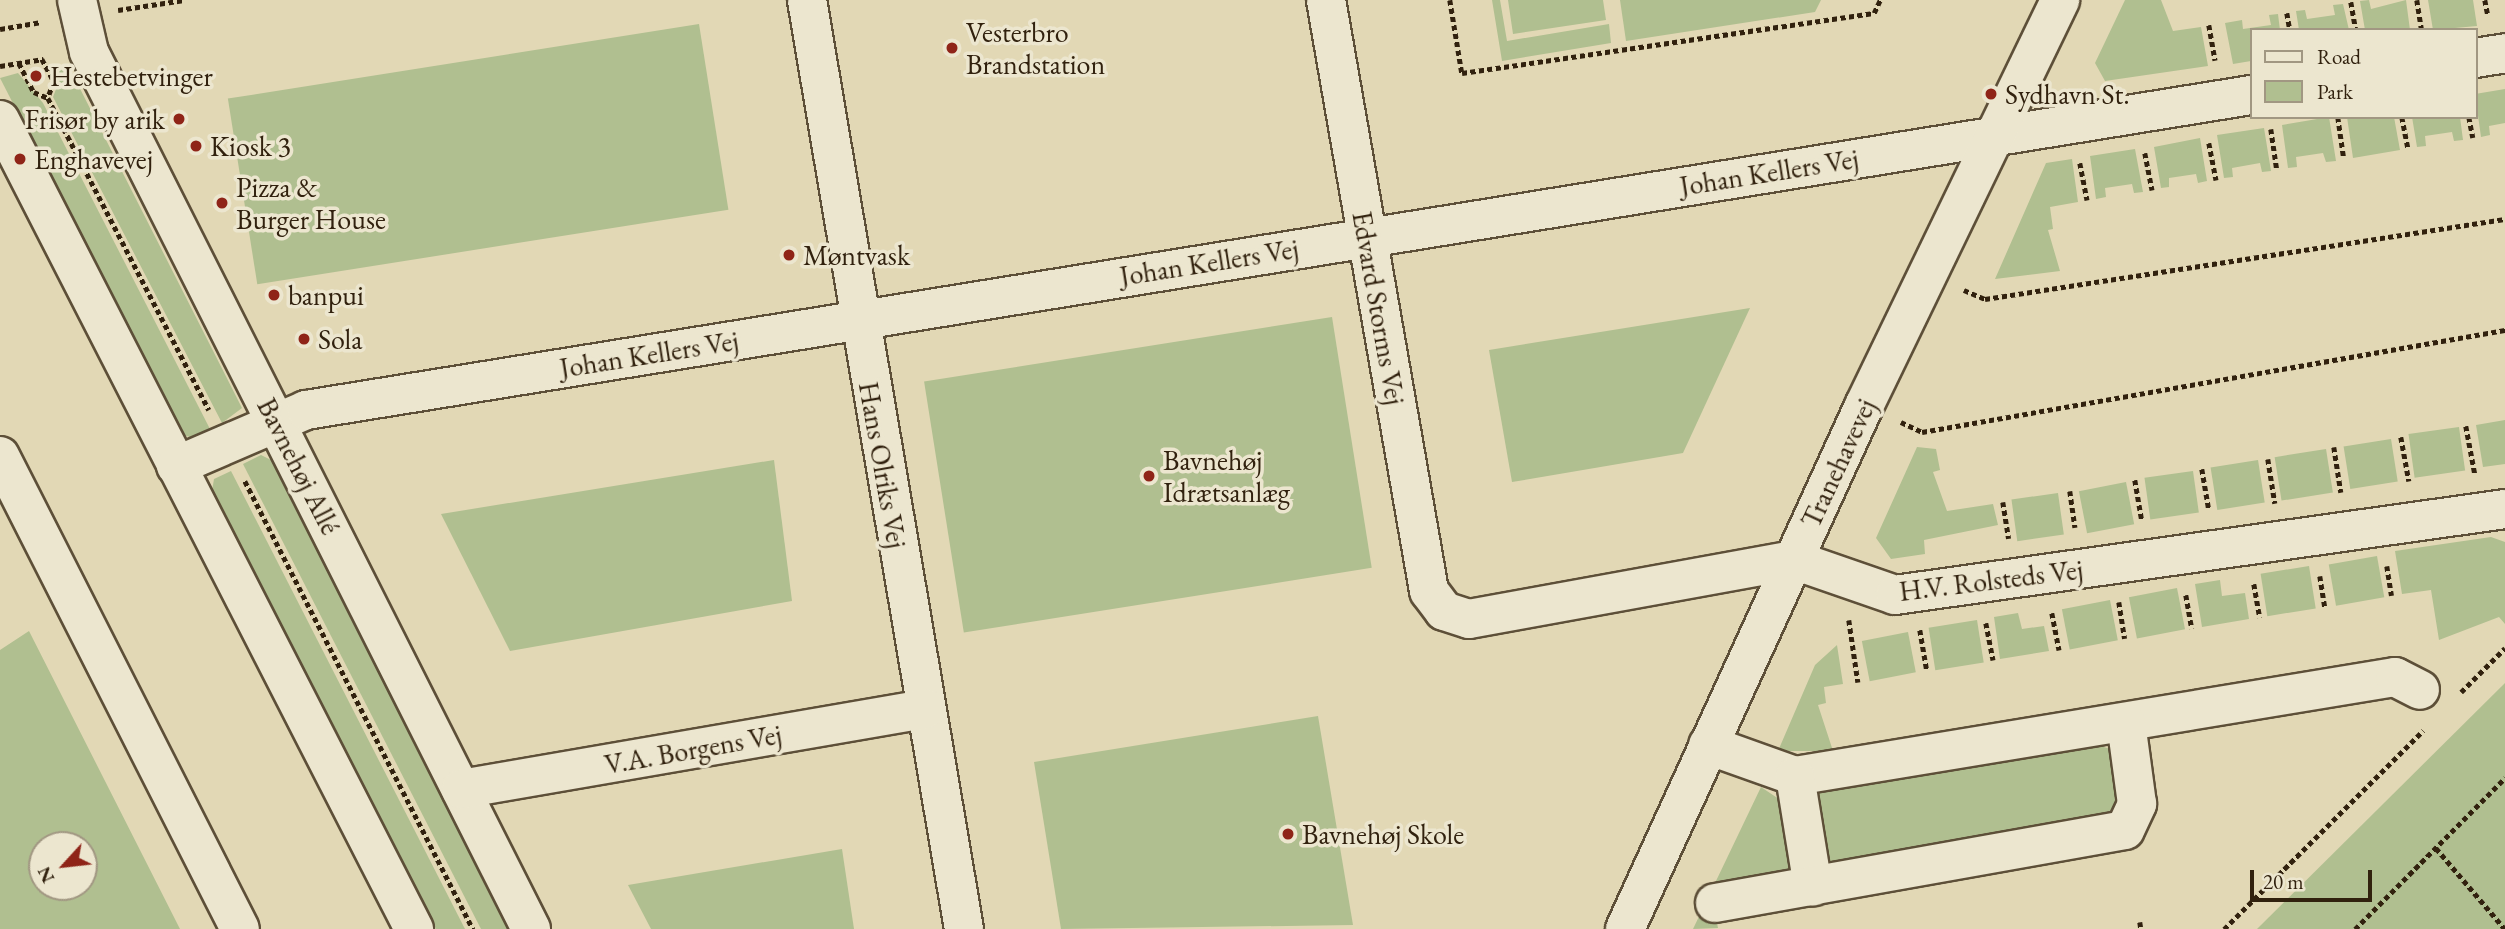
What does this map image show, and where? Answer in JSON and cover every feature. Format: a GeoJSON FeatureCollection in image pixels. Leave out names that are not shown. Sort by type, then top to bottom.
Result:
{"type":"FeatureCollection","features":[{"type":"Feature","properties":{"kind":"street","name":"Bavnehøj Allé"},"geometry":{"type":"LineString","coordinates":[[77,0],[89,52],[531,929]]}},
{"type":"Feature","properties":{"kind":"street","name":"Hans Olriks Vej"},"geometry":{"type":"LineString","coordinates":[[807,0],[858,320],[964,929]]}},
{"type":"Feature","properties":{"kind":"street","name":"Edvard Storms Vej"},"geometry":{"type":"LineString","coordinates":[[1326,0],[1429,591],[1444,611],[1469,619],[1794,560]]}},
{"type":"Feature","properties":{"kind":"street","name":"Tranehavevej"},"geometry":{"type":"LineString","coordinates":[[1625,929],[1864,406],[1926,274],[1997,136],[2060,0]]}},
{"type":"Feature","properties":{"kind":"street"},"geometry":{"type":"LineString","coordinates":[[2477,58],[2505,53]]}},
{"type":"Feature","properties":{"kind":"street","name":"Johan Kellers Vej"},"geometry":{"type":"LineString","coordinates":[[176,466],[306,410],[2250,94]]}},
{"type":"Feature","properties":{"kind":"street"},"geometry":{"type":"LineString","coordinates":[[0,120],[414,929]]}},
{"type":"Feature","properties":{"kind":"street"},"geometry":{"type":"LineString","coordinates":[[0,456],[240,929]]}},
{"type":"Feature","properties":{"kind":"street","name":"H.V. Rolsteds Vej"},"geometry":{"type":"LineString","coordinates":[[1794,560],[1861,586],[1895,595],[2505,509]]}},
{"type":"Feature","properties":{"kind":"street"},"geometry":{"type":"LineString","coordinates":[[1709,745],[1795,776],[2395,677],[2435,704]]}},
{"type":"Feature","properties":{"kind":"street","name":"V.A. Borgens Vej"},"geometry":{"type":"LineString","coordinates":[[461,789],[926,709]]}},
{"type":"Feature","properties":{"kind":"street"},"geometry":{"type":"LineString","coordinates":[[1715,903],[2125,830],[2137,804],[2126,723]]}},
{"type":"Feature","properties":{"kind":"street"},"geometry":{"type":"LineString","coordinates":[[1795,776],[1813,887]]}},
{"type":"Feature","properties":{"kind":"path"},"geometry":{"type":"LineString","coordinates":[[1450,0],[1462,74],[1874,13],[1880,0]]}},
{"type":"Feature","properties":{"kind":"path"},"geometry":{"type":"LineString","coordinates":[[2417,0],[2422,28]]}},
{"type":"Feature","properties":{"kind":"path"},"geometry":{"type":"LineString","coordinates":[[2351,2],[2356,28]]}},
{"type":"Feature","properties":{"kind":"path"},"geometry":{"type":"LineString","coordinates":[[2287,13],[2290,28]]}},
{"type":"Feature","properties":{"kind":"path"},"geometry":{"type":"LineString","coordinates":[[0,66],[42,59],[54,82],[48,98]]}},
{"type":"Feature","properties":{"kind":"path"},"geometry":{"type":"LineString","coordinates":[[19,62],[34,92],[48,98],[473,929]]}},
{"type":"Feature","properties":{"kind":"path"},"geometry":{"type":"LineString","coordinates":[[2269,119],[2277,170]]}},
{"type":"Feature","properties":{"kind":"path"},"geometry":{"type":"LineString","coordinates":[[2338,119],[2344,159]]}},
{"type":"Feature","properties":{"kind":"path"},"geometry":{"type":"LineString","coordinates":[[2402,119],[2408,148]]}},
{"type":"Feature","properties":{"kind":"path"},"geometry":{"type":"LineString","coordinates":[[2469,119],[2473,138]]}},
{"type":"Feature","properties":{"kind":"path"},"geometry":{"type":"LineString","coordinates":[[1926,274],[1985,299],[2505,219]]}},
{"type":"Feature","properties":{"kind":"path"},"geometry":{"type":"LineString","coordinates":[[1864,406],[1922,432],[2505,330]]}},
{"type":"Feature","properties":{"kind":"path"},"geometry":{"type":"LineString","coordinates":[[1858,682],[1848,615],[1861,586]]}},
{"type":"Feature","properties":{"kind":"path"},"geometry":{"type":"LineString","coordinates":[[2224,929],[2435,704],[2505,648]]}},
{"type":"Feature","properties":{"kind":"path"},"geometry":{"type":"LineString","coordinates":[[2355,929],[2505,778]]}},
{"type":"Feature","properties":{"kind":"path"},"geometry":{"type":"LineString","coordinates":[[2436,848],[2505,929]]}},
{"type":"Feature","properties":{"kind":"path"},"geometry":{"type":"LineString","coordinates":[[2140,922],[2141,929]]}},
{"type":"Feature","properties":{"kind":"green space"},"geometry":{"type":"Polygon","coordinates":[[[1492,0],[1500,0],[1507,41],[1609,24],[1611,43],[1502,61],[1492,0]]]}},
{"type":"Feature","properties":{"kind":"green space"},"geometry":{"type":"Polygon","coordinates":[[[1508,0],[1603,0],[1606,20],[1513,34],[1508,0]]]}},
{"type":"Feature","properties":{"kind":"green space"},"geometry":{"type":"Polygon","coordinates":[[[1620,0],[1821,0],[1815,12],[1626,41],[1620,0]]]}},
{"type":"Feature","properties":{"kind":"green space"},"geometry":{"type":"Polygon","coordinates":[[[2125,0],[2161,0],[2173,31],[2201,27],[2208,66],[2105,81],[2095,63],[2125,0]]]}},
{"type":"Feature","properties":{"kind":"green space"},"geometry":{"type":"Polygon","coordinates":[[[2369,0],[2371,9],[2406,0],[2410,28],[2365,28],[2360,1],[2369,0]]]}},
{"type":"Feature","properties":{"kind":"green space"},"geometry":{"type":"Polygon","coordinates":[[[2428,0],[2473,0],[2477,26],[2433,28],[2428,0]]]}},
{"type":"Feature","properties":{"kind":"green space"},"geometry":{"type":"Polygon","coordinates":[[[2343,4],[2349,28],[2299,28],[2296,11],[2305,10],[2307,19],[2335,15],[2333,5],[2343,4]]]}},
{"type":"Feature","properties":{"kind":"green space"},"geometry":{"type":"Polygon","coordinates":[[[2278,14],[2280,28],[2250,28],[2271,25],[2269,15],[2278,14]]]}},
{"type":"Feature","properties":{"kind":"green space"},"geometry":{"type":"Polygon","coordinates":[[[2242,20],[2243,29],[2250,28],[2250,61],[2233,64],[2225,23],[2242,20]]]}},
{"type":"Feature","properties":{"kind":"green space"},"geometry":{"type":"Polygon","coordinates":[[[699,24],[728,210],[257,284],[228,99],[699,24]]]}},
{"type":"Feature","properties":{"kind":"green space"},"geometry":{"type":"Polygon","coordinates":[[[68,65],[242,408],[222,423],[53,97],[58,84],[50,68],[68,65]]]}},
{"type":"Feature","properties":{"kind":"green space"},"geometry":{"type":"Polygon","coordinates":[[[18,73],[43,103],[210,429],[193,438],[183,435],[0,78],[18,73]]]}},
{"type":"Feature","properties":{"kind":"green space"},"geometry":{"type":"Polygon","coordinates":[[[2505,89],[2505,123],[2489,126],[2490,135],[2481,137],[2477,108],[2477,94],[2505,89]]]}},
{"type":"Feature","properties":{"kind":"green space"},"geometry":{"type":"Polygon","coordinates":[[[2329,119],[2336,161],[2326,162],[2323,153],[2296,157],[2297,167],[2288,168],[2282,125],[2329,119]]]}},
{"type":"Feature","properties":{"kind":"green space"},"geometry":{"type":"Polygon","coordinates":[[[2347,119],[2394,119],[2400,150],[2353,158],[2347,119]]]}},
{"type":"Feature","properties":{"kind":"green space"},"geometry":{"type":"Polygon","coordinates":[[[2412,119],[2460,119],[2463,140],[2454,141],[2452,132],[2425,136],[2426,146],[2417,147],[2412,119]]]}},
{"type":"Feature","properties":{"kind":"green space"},"geometry":{"type":"Polygon","coordinates":[[[2264,128],[2271,171],[2262,172],[2260,163],[2232,168],[2233,177],[2224,178],[2217,135],[2264,128]]]}},
{"type":"Feature","properties":{"kind":"green space"},"geometry":{"type":"Polygon","coordinates":[[[2200,138],[2207,181],[2198,183],[2196,174],[2169,178],[2169,187],[2161,188],[2154,147],[2200,138]]]}},
{"type":"Feature","properties":{"kind":"green space"},"geometry":{"type":"Polygon","coordinates":[[[2135,149],[2143,192],[2134,193],[2132,184],[2105,188],[2106,197],[2096,199],[2090,156],[2135,149]]]}},
{"type":"Feature","properties":{"kind":"green space"},"geometry":{"type":"Polygon","coordinates":[[[2072,159],[2078,202],[2050,207],[2053,229],[2048,230],[2060,271],[1995,279],[2046,163],[2072,159]]]}},
{"type":"Feature","properties":{"kind":"green space"},"geometry":{"type":"Polygon","coordinates":[[[1750,308],[1683,453],[1512,482],[1489,350],[1750,308]]]}},
{"type":"Feature","properties":{"kind":"green space","name":"Bavnehøj Idrætsanlæg"},"geometry":{"type":"Polygon","coordinates":[[[1332,317],[1372,568],[964,632],[924,382],[1332,317]]]}},
{"type":"Feature","properties":{"kind":"green space"},"geometry":{"type":"Polygon","coordinates":[[[2505,420],[2505,464],[2483,467],[2476,425],[2505,420]]]}},
{"type":"Feature","properties":{"kind":"green space"},"geometry":{"type":"Polygon","coordinates":[[[2459,427],[2465,471],[2415,478],[2408,434],[2459,427]]]}},
{"type":"Feature","properties":{"kind":"green space"},"geometry":{"type":"Polygon","coordinates":[[[2391,439],[2398,481],[2350,489],[2344,447],[2391,439]]]}},
{"type":"Feature","properties":{"kind":"green space"},"geometry":{"type":"Polygon","coordinates":[[[1917,447],[1936,449],[1940,470],[1933,472],[1947,511],[1993,504],[1998,525],[1924,540],[1925,554],[1891,559],[1876,538],[1917,447]]]}},
{"type":"Feature","properties":{"kind":"green space"},"geometry":{"type":"Polygon","coordinates":[[[2326,449],[2333,492],[2282,501],[2275,457],[2326,449]]]}},
{"type":"Feature","properties":{"kind":"green space"},"geometry":{"type":"Polygon","coordinates":[[[261,455],[271,460],[511,929],[481,929],[243,464],[261,455]]]}},
{"type":"Feature","properties":{"kind":"green space"},"geometry":{"type":"Polygon","coordinates":[[[774,460],[792,601],[510,651],[441,514],[774,460]]]}},
{"type":"Feature","properties":{"kind":"green space"},"geometry":{"type":"Polygon","coordinates":[[[2258,460],[2265,502],[2217,510],[2211,468],[2258,460]]]}},
{"type":"Feature","properties":{"kind":"green space"},"geometry":{"type":"Polygon","coordinates":[[[231,471],[465,929],[436,929],[212,491],[214,479],[231,471]]]}},
{"type":"Feature","properties":{"kind":"green space"},"geometry":{"type":"Polygon","coordinates":[[[2193,471],[2199,513],[2150,519],[2144,478],[2193,471]]]}},
{"type":"Feature","properties":{"kind":"green space"},"geometry":{"type":"Polygon","coordinates":[[[2126,482],[2134,524],[2087,533],[2079,491],[2126,482]]]}},
{"type":"Feature","properties":{"kind":"green space"},"geometry":{"type":"Polygon","coordinates":[[[2058,493],[2064,535],[2017,541],[2011,500],[2058,493]]]}},
{"type":"Feature","properties":{"kind":"green space"},"geometry":{"type":"Polygon","coordinates":[[[2491,537],[2505,542],[2505,624],[2499,617],[2439,640],[2431,590],[2402,594],[2395,551],[2491,537]]]}},
{"type":"Feature","properties":{"kind":"green space"},"geometry":{"type":"Polygon","coordinates":[[[2377,556],[2384,597],[2336,606],[2329,565],[2377,556]]]}},
{"type":"Feature","properties":{"kind":"green space"},"geometry":{"type":"Polygon","coordinates":[[[2309,566],[2316,608],[2267,616],[2261,574],[2309,566]]]}},
{"type":"Feature","properties":{"kind":"green space"},"geometry":{"type":"Polygon","coordinates":[[[2220,580],[2222,596],[2245,593],[2249,619],[2202,627],[2195,584],[2220,580]]]}},
{"type":"Feature","properties":{"kind":"green space"},"geometry":{"type":"Polygon","coordinates":[[[2177,588],[2185,629],[2137,639],[2129,597],[2177,588]]]}},
{"type":"Feature","properties":{"kind":"green space"},"geometry":{"type":"Polygon","coordinates":[[[2110,600],[2118,640],[2070,650],[2062,609],[2110,600]]]}},
{"type":"Feature","properties":{"kind":"green space"},"geometry":{"type":"Polygon","coordinates":[[[2018,613],[2022,629],[2044,626],[2049,651],[2000,659],[1994,617],[2018,613]]]}},
{"type":"Feature","properties":{"kind":"green space"},"geometry":{"type":"Polygon","coordinates":[[[1977,620],[1984,662],[1935,670],[1929,628],[1977,620]]]}},
{"type":"Feature","properties":{"kind":"green space"},"geometry":{"type":"Polygon","coordinates":[[[29,631],[180,929],[0,929],[0,650],[29,631]]]}},
{"type":"Feature","properties":{"kind":"green space"},"geometry":{"type":"Polygon","coordinates":[[[1908,632],[1916,672],[1870,681],[1862,641],[1908,632]]]}},
{"type":"Feature","properties":{"kind":"green space"},"geometry":{"type":"Polygon","coordinates":[[[1837,645],[1843,684],[1824,687],[1826,703],[1818,705],[1833,751],[1778,751],[1815,665],[1837,645]]]}},
{"type":"Feature","properties":{"kind":"green space"},"geometry":{"type":"Polygon","coordinates":[[[2505,683],[2505,929],[2257,929],[2505,683]]]}},
{"type":"Feature","properties":{"kind":"green space"},"geometry":{"type":"Polygon","coordinates":[[[1318,716],[1353,925],[1061,929],[1034,762],[1318,716]]]}},
{"type":"Feature","properties":{"kind":"green space"},"geometry":{"type":"Polygon","coordinates":[[[2096,745],[2111,749],[2122,762],[2118,814],[1855,874],[1820,862],[1809,796],[1826,789],[2096,745]]]}},
{"type":"Feature","properties":{"kind":"green space"},"geometry":{"type":"Polygon","coordinates":[[[1761,787],[1785,803],[1797,866],[1786,880],[1711,892],[1718,928],[1693,929],[1761,787]]]}},
{"type":"Feature","properties":{"kind":"green space"},"geometry":{"type":"Polygon","coordinates":[[[842,849],[854,929],[651,929],[628,885],[842,849]]]}},
{"type":"Feature","properties":{"kind":"place","name":"Vesterbro Brandstation"},"geometry":{"type":"Point","coordinates":[952,48]}},
{"type":"Feature","properties":{"kind":"place","name":"Hestebetvinger"},"geometry":{"type":"Point","coordinates":[36,76]}},
{"type":"Feature","properties":{"kind":"place","name":"Sydhavn St."},"geometry":{"type":"Point","coordinates":[1991,94]}},
{"type":"Feature","properties":{"kind":"place","name":"Frisør by arik"},"geometry":{"type":"Point","coordinates":[179,119]}},
{"type":"Feature","properties":{"kind":"place","name":"Kiosk 3"},"geometry":{"type":"Point","coordinates":[196,146]}},
{"type":"Feature","properties":{"kind":"place","name":"Enghavevej"},"geometry":{"type":"Point","coordinates":[20,159]}},
{"type":"Feature","properties":{"kind":"place","name":"Pizza & Burger House"},"geometry":{"type":"Point","coordinates":[222,203]}},
{"type":"Feature","properties":{"kind":"place","name":"Møntvask"},"geometry":{"type":"Point","coordinates":[789,255]}},
{"type":"Feature","properties":{"kind":"place","name":"banpui"},"geometry":{"type":"Point","coordinates":[274,295]}},
{"type":"Feature","properties":{"kind":"place","name":"Sola"},"geometry":{"type":"Point","coordinates":[304,339]}},
{"type":"Feature","properties":{"kind":"place","name":"Bavnehøj Idrætsanlæg"},"geometry":{"type":"Point","coordinates":[1149,476]}},
{"type":"Feature","properties":{"kind":"place","name":"Bavnehøj Skole"},"geometry":{"type":"Point","coordinates":[1288,834]}}]}
